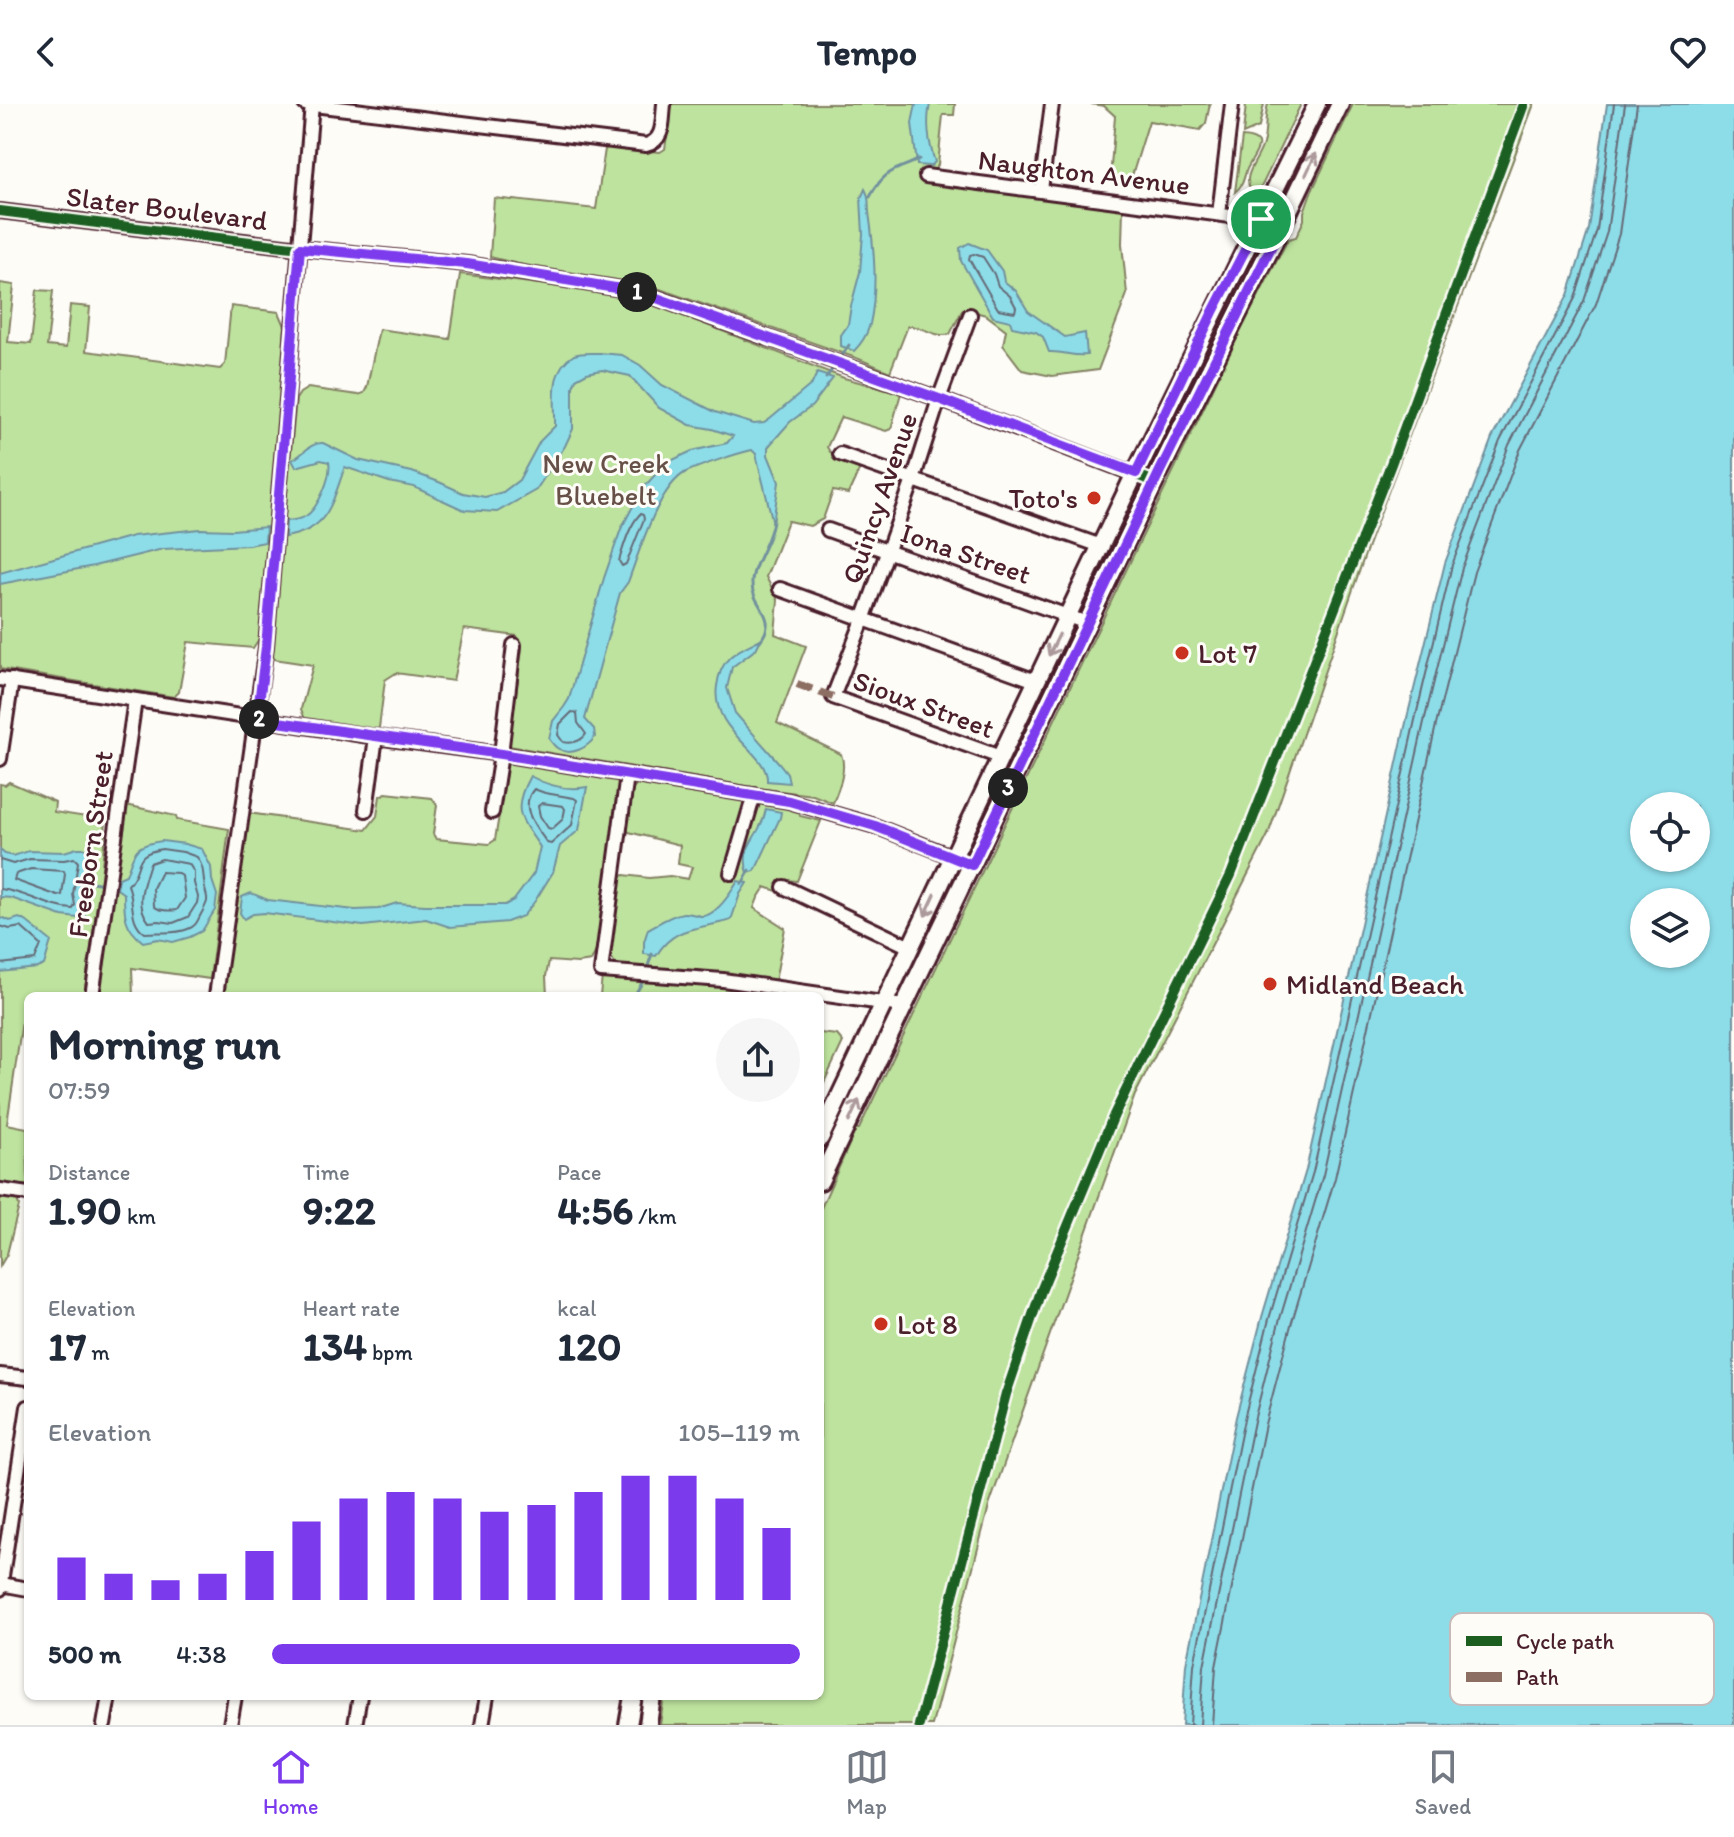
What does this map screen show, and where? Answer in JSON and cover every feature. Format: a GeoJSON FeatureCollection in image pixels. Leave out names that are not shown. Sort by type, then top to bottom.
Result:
{"type":"FeatureCollection","features":[{"type":"Feature","properties":{"kind":"main road"},"geometry":{"type":"LineString","coordinates":[[824,1129],[1213,312],[1317,104]]}},
{"type":"Feature","properties":{"kind":"main road"},"geometry":{"type":"LineString","coordinates":[[824,1173],[1340,104]]}},
{"type":"Feature","properties":{"kind":"main road"},"geometry":{"type":"LineString","coordinates":[[628,1725],[632,1700]]}},
{"type":"Feature","properties":{"kind":"main road"},"geometry":{"type":"LineString","coordinates":[[648,1725],[651,1700]]}},
{"type":"Feature","properties":{"kind":"street"},"geometry":{"type":"LineString","coordinates":[[305,104],[646,145],[655,142],[660,134],[664,104]]}},
{"type":"Feature","properties":{"kind":"street"},"geometry":{"type":"LineString","coordinates":[[217,992],[266,647],[312,104]]}},
{"type":"Feature","properties":{"kind":"street"},"geometry":{"type":"LineString","coordinates":[[1041,190],[1052,104]]}},
{"type":"Feature","properties":{"kind":"street"},"geometry":{"type":"LineString","coordinates":[[1219,214],[1232,104]]}},
{"type":"Feature","properties":{"kind":"street","name":"Naughton Avenue"},"geometry":{"type":"LineString","coordinates":[[926,176],[1283,223]]}},
{"type":"Feature","properties":{"kind":"street","name":"Slater Boulevard"},"geometry":{"type":"LineString","coordinates":[[0,211],[300,248],[467,264],[640,292],[939,399],[1155,482]]}},
{"type":"Feature","properties":{"kind":"street","name":"Quincy Avenue"},"geometry":{"type":"LineString","coordinates":[[833,697],[970,315]]}},
{"type":"Feature","properties":{"kind":"street"},"geometry":{"type":"LineString","coordinates":[[840,454],[1101,546]]}},
{"type":"Feature","properties":{"kind":"street","name":"Iona Street"},"geometry":{"type":"LineString","coordinates":[[828,530],[1087,623]]}},
{"type":"Feature","properties":{"kind":"street"},"geometry":{"type":"LineString","coordinates":[[780,589],[1036,681]]}},
{"type":"Feature","properties":{"kind":"street"},"geometry":{"type":"LineString","coordinates":[[492,812],[514,645]]}},
{"type":"Feature","properties":{"kind":"street"},"geometry":{"type":"LineString","coordinates":[[0,759],[6,680],[501,754],[789,801],[875,826],[972,865]]}},
{"type":"Feature","properties":{"kind":"street","name":"Sioux Street"},"geometry":{"type":"LineString","coordinates":[[833,697],[1000,757]]}},
{"type":"Feature","properties":{"kind":"street","name":"Freeborn Street"},"geometry":{"type":"LineString","coordinates":[[93,992],[135,700]]}},
{"type":"Feature","properties":{"kind":"street"},"geometry":{"type":"LineString","coordinates":[[366,810],[376,737]]}},
{"type":"Feature","properties":{"kind":"street"},"geometry":{"type":"LineString","coordinates":[[627,775],[601,971],[723,980],[803,992]]}},
{"type":"Feature","properties":{"kind":"street"},"geometry":{"type":"LineString","coordinates":[[731,873],[754,795]]}},
{"type":"Feature","properties":{"kind":"street"},"geometry":{"type":"LineString","coordinates":[[784,887],[910,947]]}},
{"type":"Feature","properties":{"kind":"street"},"geometry":{"type":"LineString","coordinates":[[824,995],[903,1006]]}},
{"type":"Feature","properties":{"kind":"street"},"geometry":{"type":"LineString","coordinates":[[883,1004],[895,1023]]}},
{"type":"Feature","properties":{"kind":"street"},"geometry":{"type":"LineString","coordinates":[[0,1190],[24,1193]]}},
{"type":"Feature","properties":{"kind":"street"},"geometry":{"type":"LineString","coordinates":[[0,1375],[24,1378]]}},
{"type":"Feature","properties":{"kind":"street"},"geometry":{"type":"LineString","coordinates":[[24,1433],[0,1587],[24,1589]]}},
{"type":"Feature","properties":{"kind":"street"},"geometry":{"type":"LineString","coordinates":[[104,1725],[108,1700]]}},
{"type":"Feature","properties":{"kind":"street"},"geometry":{"type":"LineString","coordinates":[[230,1725],[234,1700]]}},
{"type":"Feature","properties":{"kind":"street"},"geometry":{"type":"LineString","coordinates":[[355,1725],[359,1700]]}},
{"type":"Feature","properties":{"kind":"street"},"geometry":{"type":"LineString","coordinates":[[482,1725],[486,1700]]}},
{"type":"Feature","properties":{"kind":"green space"},"geometry":{"type":"Polygon","coordinates":[[[672,104],[955,104],[954,115],[943,115],[938,165],[927,184],[1123,208],[1122,244],[1127,294],[1098,370],[1052,376],[1022,370],[1003,345],[1006,330],[986,315],[963,309],[950,334],[939,335],[908,326],[890,372],[654,287],[543,270],[490,257],[494,198],[596,209],[605,149],[660,152],[665,149],[672,104]]]}},
{"type":"Feature","properties":{"kind":"green space"},"geometry":{"type":"Polygon","coordinates":[[[1091,104],[1210,104],[1206,123],[1200,130],[1149,121],[1132,176],[1125,181],[1113,178],[1111,167],[1115,116],[1104,106],[1091,104]]]}},
{"type":"Feature","properties":{"kind":"green space"},"geometry":{"type":"Polygon","coordinates":[[[1246,104],[1264,104],[1259,127],[1243,134],[1246,104]]]}},
{"type":"Feature","properties":{"kind":"green space"},"geometry":{"type":"Polygon","coordinates":[[[1268,104],[1301,104],[1256,198],[1248,177],[1263,144],[1268,104]]]}},
{"type":"Feature","properties":{"kind":"green space"},"geometry":{"type":"Polygon","coordinates":[[[1325,104],[1334,104],[1280,210],[1276,206],[1325,104]]]}},
{"type":"Feature","properties":{"kind":"green space","name":"Midland Beach"},"geometry":{"type":"Polygon","coordinates":[[[1353,104],[1534,104],[1369,543],[1268,835],[1135,1095],[989,1506],[932,1725],[660,1725],[663,1700],[824,1700],[824,1201],[1240,332],[1288,239],[1296,237],[1310,195],[1353,104]]]}},
{"type":"Feature","properties":{"kind":"green space"},"geometry":{"type":"Polygon","coordinates":[[[1242,137],[1256,141],[1258,148],[1242,184],[1235,192],[1242,137]]]}},
{"type":"Feature","properties":{"kind":"green space"},"geometry":{"type":"Polygon","coordinates":[[[1262,239],[1158,462],[1153,463],[1151,460],[1209,337],[1262,239]]]}},
{"type":"Feature","properties":{"kind":"green space","name":"New Creek Bluebelt"},"geometry":{"type":"Polygon","coordinates":[[[460,274],[637,298],[844,378],[901,393],[891,429],[886,431],[841,417],[827,447],[830,452],[858,462],[861,466],[848,494],[833,491],[823,519],[810,526],[788,521],[766,577],[778,600],[775,634],[806,646],[777,723],[841,754],[843,772],[833,803],[813,795],[509,746],[522,648],[517,636],[464,629],[453,681],[396,673],[385,680],[379,728],[370,732],[305,719],[301,709],[313,665],[274,659],[272,651],[296,399],[308,388],[358,395],[364,393],[379,329],[450,339],[460,274]]]}},
{"type":"Feature","properties":{"kind":"green space"},"geometry":{"type":"Polygon","coordinates":[[[0,283],[14,285],[8,342],[31,344],[37,290],[53,291],[47,346],[66,348],[70,305],[90,307],[86,351],[220,369],[225,364],[231,306],[279,312],[285,326],[259,639],[253,648],[188,642],[179,692],[174,697],[0,669],[0,283]]]}},
{"type":"Feature","properties":{"kind":"green space"},"geometry":{"type":"Polygon","coordinates":[[[1137,490],[1143,493],[1087,608],[1083,608],[1082,606],[1137,490]]]}},
{"type":"Feature","properties":{"kind":"green space"},"geometry":{"type":"Polygon","coordinates":[[[1070,631],[1074,633],[969,848],[967,844],[1070,631]]]}},
{"type":"Feature","properties":{"kind":"green space"},"geometry":{"type":"Polygon","coordinates":[[[508,760],[620,779],[622,792],[598,947],[591,961],[549,961],[547,992],[224,992],[248,813],[366,830],[377,816],[380,796],[386,793],[432,798],[437,805],[433,834],[436,839],[489,844],[495,840],[508,760]]]}},
{"type":"Feature","properties":{"kind":"green space"},"geometry":{"type":"Polygon","coordinates":[[[9,782],[55,802],[54,812],[106,820],[85,992],[24,992],[24,1015],[7,1124],[24,1127],[24,1185],[0,1182],[0,784],[9,782]]]}},
{"type":"Feature","properties":{"kind":"green space"},"geometry":{"type":"Polygon","coordinates":[[[640,782],[745,798],[748,807],[727,868],[759,804],[798,810],[800,816],[821,821],[797,881],[786,880],[780,892],[765,887],[754,908],[785,928],[775,982],[623,966],[616,964],[609,955],[618,878],[624,875],[688,879],[692,867],[678,864],[680,845],[629,832],[625,828],[629,796],[640,782]]]}},
{"type":"Feature","properties":{"kind":"green space"},"geometry":{"type":"Polygon","coordinates":[[[126,805],[176,816],[177,820],[229,829],[210,979],[132,968],[133,992],[101,992],[126,805]]]}},
{"type":"Feature","properties":{"kind":"green space"},"geometry":{"type":"Polygon","coordinates":[[[602,976],[694,982],[774,992],[600,992],[602,976]]]}},
{"type":"Feature","properties":{"kind":"green space"},"geometry":{"type":"Polygon","coordinates":[[[824,1033],[837,1035],[843,1042],[824,1082],[824,1033]]]}},
{"type":"Feature","properties":{"kind":"green space"},"geometry":{"type":"Polygon","coordinates":[[[0,1197],[17,1199],[19,1206],[7,1254],[0,1266],[0,1197]]]}},
{"type":"Feature","properties":{"kind":"water"},"geometry":{"type":"Polygon","coordinates":[[[916,104],[930,104],[929,133],[935,162],[931,166],[917,165],[912,123],[916,104]]]}},
{"type":"Feature","properties":{"kind":"water"},"geometry":{"type":"Polygon","coordinates":[[[1607,104],[1734,104],[1734,1725],[1182,1725],[1186,1664],[1236,1417],[1306,1170],[1407,718],[1445,563],[1492,438],[1568,295],[1589,229],[1607,104]]]}},
{"type":"Feature","properties":{"kind":"water"},"geometry":{"type":"Polygon","coordinates":[[[865,189],[874,254],[874,297],[869,328],[854,351],[841,346],[841,335],[848,325],[860,272],[863,234],[861,198],[865,189]]]}},
{"type":"Feature","properties":{"kind":"water"},"geometry":{"type":"Polygon","coordinates":[[[969,243],[987,250],[1002,271],[1004,281],[1016,291],[1028,311],[1065,337],[1085,333],[1087,355],[1049,352],[1043,337],[1036,332],[1012,327],[1010,321],[993,317],[961,261],[960,248],[969,243]]]}},
{"type":"Feature","properties":{"kind":"water"},"geometry":{"type":"Polygon","coordinates":[[[574,355],[622,355],[640,365],[662,385],[715,412],[754,424],[770,419],[812,384],[817,373],[833,378],[812,406],[790,422],[768,447],[779,482],[773,523],[756,454],[752,450],[686,472],[667,491],[651,522],[628,582],[620,593],[585,719],[594,729],[595,737],[584,747],[569,752],[557,748],[549,739],[553,721],[569,699],[621,529],[642,489],[666,463],[692,451],[727,443],[733,436],[690,425],[659,408],[630,376],[602,370],[576,379],[573,387],[573,429],[536,490],[497,512],[464,510],[414,487],[345,467],[331,504],[320,522],[300,534],[285,537],[286,521],[306,516],[323,492],[329,462],[321,460],[296,467],[292,460],[318,443],[358,460],[412,472],[463,493],[485,497],[503,492],[519,480],[540,441],[555,426],[555,387],[560,369],[574,355]]]}},
{"type":"Feature","properties":{"kind":"water"},"geometry":{"type":"Polygon","coordinates":[[[266,527],[265,542],[163,549],[0,584],[0,573],[133,536],[200,529],[266,527]]]}},
{"type":"Feature","properties":{"kind":"water"},"geometry":{"type":"Polygon","coordinates":[[[761,639],[756,649],[732,667],[727,688],[735,713],[787,773],[789,783],[767,781],[759,760],[730,729],[717,702],[719,676],[726,661],[761,639]]]}},
{"type":"Feature","properties":{"kind":"water"},"geometry":{"type":"Polygon","coordinates":[[[530,776],[557,787],[587,787],[579,830],[560,846],[553,872],[523,916],[507,922],[450,927],[426,919],[363,926],[265,913],[244,919],[240,913],[242,897],[251,893],[268,900],[355,910],[378,909],[397,903],[505,905],[514,900],[534,873],[540,847],[520,813],[521,797],[530,776]]]}},
{"type":"Feature","properties":{"kind":"water"},"geometry":{"type":"Polygon","coordinates":[[[766,809],[781,812],[780,818],[755,871],[748,873],[747,852],[766,809]]]}},
{"type":"Feature","properties":{"kind":"water"},"geometry":{"type":"Polygon","coordinates":[[[162,841],[202,849],[211,867],[217,895],[215,910],[202,931],[190,937],[173,942],[158,939],[143,942],[132,932],[127,921],[124,894],[117,889],[119,878],[126,875],[133,855],[140,847],[162,841]]]}},
{"type":"Feature","properties":{"kind":"water"},"geometry":{"type":"Polygon","coordinates":[[[77,848],[92,853],[83,886],[86,919],[62,916],[0,897],[0,850],[13,856],[29,851],[64,852],[77,848]]]}},
{"type":"Feature","properties":{"kind":"water"},"geometry":{"type":"Polygon","coordinates":[[[738,881],[747,883],[731,920],[680,933],[671,938],[656,956],[644,954],[648,929],[679,914],[700,916],[713,912],[738,881]]]}},
{"type":"Feature","properties":{"kind":"water"},"geometry":{"type":"Polygon","coordinates":[[[0,919],[26,921],[51,941],[44,965],[0,972],[0,919]]]}},
{"type":"Feature","properties":{"kind":"waterway"},"geometry":{"type":"LineString","coordinates":[[870,197],[886,176],[919,159]]}},
{"type":"Feature","properties":{"kind":"waterway"},"geometry":{"type":"LineString","coordinates":[[840,359],[849,345]]}},
{"type":"Feature","properties":{"kind":"waterway"},"geometry":{"type":"LineString","coordinates":[[826,378],[835,365]]}},
{"type":"Feature","properties":{"kind":"waterway"},"geometry":{"type":"LineString","coordinates":[[760,641],[767,625],[752,584],[773,519]]}},
{"type":"Feature","properties":{"kind":"waterway"},"geometry":{"type":"LineString","coordinates":[[742,884],[750,870]]}},
{"type":"Feature","properties":{"kind":"waterway"},"geometry":{"type":"LineString","coordinates":[[80,880],[104,884]]}},
{"type":"Feature","properties":{"kind":"waterway"},"geometry":{"type":"LineString","coordinates":[[648,966],[652,954]]}},
{"type":"Feature","properties":{"kind":"waterway"},"geometry":{"type":"LineString","coordinates":[[636,992],[642,983]]}},
{"type":"Feature","properties":{"kind":"marked path"},"geometry":{"type":"LineString","coordinates":[[797,684],[833,697]]}},
{"type":"Feature","properties":{"kind":"cycle path"},"geometry":{"type":"LineString","coordinates":[[919,1725],[1006,1394],[1041,1291],[1114,1115],[1231,875],[1391,464],[1524,104]]}},
{"type":"Feature","properties":{"kind":"cycle path"},"geometry":{"type":"LineString","coordinates":[[0,211],[300,248],[467,264],[640,292],[939,399],[1155,482]]}},
{"type":"Feature","properties":{"kind":"place","name":"Toto's"},"geometry":{"type":"Point","coordinates":[1094,498]}},
{"type":"Feature","properties":{"kind":"place","name":"Lot 7"},"geometry":{"type":"Point","coordinates":[1182,653]}},
{"type":"Feature","properties":{"kind":"place","name":"Midland Beach"},"geometry":{"type":"Point","coordinates":[1270,984]}},
{"type":"Feature","properties":{"kind":"place","name":"Lot 8"},"geometry":{"type":"Point","coordinates":[881,1324]}},
{"type":"Feature","properties":{"kind":"route"},"geometry":{"type":"LineString","coordinates":[[1261,219],[1283,223],[1160,471],[972,865],[875,826],[789,801],[501,754],[257,719],[266,647],[300,248],[467,264],[640,292],[1136,473],[1261,219]]}}]}
